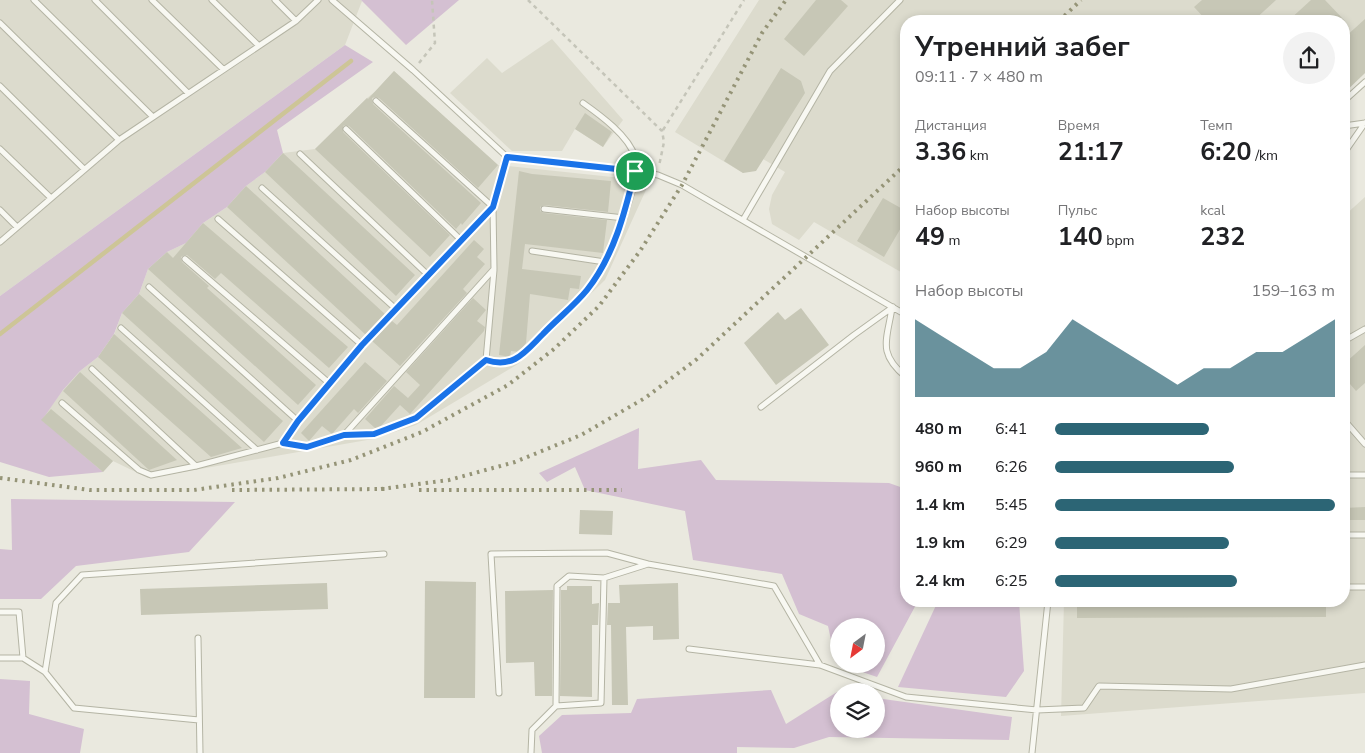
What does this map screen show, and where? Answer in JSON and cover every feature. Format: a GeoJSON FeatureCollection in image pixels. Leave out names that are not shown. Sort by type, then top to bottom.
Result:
{"type":"FeatureCollection","features":[{"type":"Feature","properties":{"kind":"lane"},"geometry":{"type":"LineString","coordinates":[[34,0],[152,116]]}},
{"type":"Feature","properties":{"kind":"lane"},"geometry":{"type":"LineString","coordinates":[[95,0],[188,93]]}},
{"type":"Feature","properties":{"kind":"lane"},"geometry":{"type":"LineString","coordinates":[[152,0],[223,69]]}},
{"type":"Feature","properties":{"kind":"lane"},"geometry":{"type":"LineString","coordinates":[[212,0],[258,45]]}},
{"type":"Feature","properties":{"kind":"lane"},"geometry":{"type":"LineString","coordinates":[[275,0],[296,21]]}},
{"type":"Feature","properties":{"kind":"lane"},"geometry":{"type":"LineString","coordinates":[[0,242],[119,140],[152,116],[296,21],[318,0]]}},
{"type":"Feature","properties":{"kind":"lane"},"geometry":{"type":"LineString","coordinates":[[332,0],[413,70],[507,157],[658,175],[682,186],[743,220],[900,312]]}},
{"type":"Feature","properties":{"kind":"lane"},"geometry":{"type":"LineString","coordinates":[[743,220],[830,72],[900,0]]}},
{"type":"Feature","properties":{"kind":"lane"},"geometry":{"type":"LineString","coordinates":[[0,23],[119,140]]}},
{"type":"Feature","properties":{"kind":"lane"},"geometry":{"type":"LineString","coordinates":[[1350,96],[1365,82]]}},
{"type":"Feature","properties":{"kind":"lane"},"geometry":{"type":"LineString","coordinates":[[0,86],[84,169]]}},
{"type":"Feature","properties":{"kind":"lane"},"geometry":{"type":"LineString","coordinates":[[376,100],[493,207]]}},
{"type":"Feature","properties":{"kind":"lane"},"geometry":{"type":"LineString","coordinates":[[486,360],[498,364],[519,358],[587,290],[605,262],[624,218],[635,171],[635,157],[628,145],[600,114],[583,103]]}},
{"type":"Feature","properties":{"kind":"lane"},"geometry":{"type":"LineString","coordinates":[[1350,125],[1365,123],[1350,145]]}},
{"type":"Feature","properties":{"kind":"lane"},"geometry":{"type":"LineString","coordinates":[[346,129],[461,240]]}},
{"type":"Feature","properties":{"kind":"lane"},"geometry":{"type":"LineString","coordinates":[[0,149],[50,198]]}},
{"type":"Feature","properties":{"kind":"lane"},"geometry":{"type":"LineString","coordinates":[[300,154],[428,275]]}},
{"type":"Feature","properties":{"kind":"lane"},"geometry":{"type":"LineString","coordinates":[[62,403],[139,470],[151,475],[196,466],[283,443],[307,447],[344,435],[374,434],[416,418],[486,360],[494,269],[493,207],[507,157]]}},
{"type":"Feature","properties":{"kind":"lane"},"geometry":{"type":"LineString","coordinates":[[262,188],[397,310]]}},
{"type":"Feature","properties":{"kind":"lane"},"geometry":{"type":"LineString","coordinates":[[283,443],[298,421],[362,345],[493,207]]}},
{"type":"Feature","properties":{"kind":"lane"},"geometry":{"type":"LineString","coordinates":[[544,209],[624,218]]}},
{"type":"Feature","properties":{"kind":"lane"},"geometry":{"type":"LineString","coordinates":[[0,210],[17,227]]}},
{"type":"Feature","properties":{"kind":"lane"},"geometry":{"type":"LineString","coordinates":[[218,220],[362,345]]}},
{"type":"Feature","properties":{"kind":"lane"},"geometry":{"type":"LineString","coordinates":[[532,251],[605,262]]}},
{"type":"Feature","properties":{"kind":"lane"},"geometry":{"type":"LineString","coordinates":[[185,260],[329,383]]}},
{"type":"Feature","properties":{"kind":"lane"},"geometry":{"type":"LineString","coordinates":[[344,435],[494,269]]}},
{"type":"Feature","properties":{"kind":"lane"},"geometry":{"type":"LineString","coordinates":[[149,287],[298,421]]}},
{"type":"Feature","properties":{"kind":"lane"},"geometry":{"type":"LineString","coordinates":[[892,307],[886,346],[888,358],[900,372]]}},
{"type":"Feature","properties":{"kind":"lane"},"geometry":{"type":"LineString","coordinates":[[761,407],[892,307]]}},
{"type":"Feature","properties":{"kind":"lane"},"geometry":{"type":"LineString","coordinates":[[121,328],[257,450]]}},
{"type":"Feature","properties":{"kind":"lane"},"geometry":{"type":"LineString","coordinates":[[1350,338],[1365,329]]}},
{"type":"Feature","properties":{"kind":"lane"},"geometry":{"type":"LineString","coordinates":[[92,369],[196,466]]}},
{"type":"Feature","properties":{"kind":"lane"},"geometry":{"type":"LineString","coordinates":[[1350,427],[1365,444]]}},
{"type":"Feature","properties":{"kind":"lane"},"geometry":{"type":"LineString","coordinates":[[1350,475],[1365,475]]}},
{"type":"Feature","properties":{"kind":"lane"},"geometry":{"type":"LineString","coordinates":[[1350,535],[1365,535]]}},
{"type":"Feature","properties":{"kind":"lane"},"geometry":{"type":"LineString","coordinates":[[499,693],[491,554],[607,552],[648,564],[774,586],[820,665]]}},
{"type":"Feature","properties":{"kind":"lane"},"geometry":{"type":"LineString","coordinates":[[45,672],[56,603],[82,576],[384,554]]}},
{"type":"Feature","properties":{"kind":"lane"},"geometry":{"type":"LineString","coordinates":[[556,706],[556,586],[569,576],[604,578],[648,564]]}},
{"type":"Feature","properties":{"kind":"lane"},"geometry":{"type":"LineString","coordinates":[[531,753],[532,730],[556,706],[601,703],[604,578]]}},
{"type":"Feature","properties":{"kind":"lane"},"geometry":{"type":"LineString","coordinates":[[1350,588],[1365,588]]}},
{"type":"Feature","properties":{"kind":"lane"},"geometry":{"type":"LineString","coordinates":[[1032,753],[1047,607]]}},
{"type":"Feature","properties":{"kind":"lane"},"geometry":{"type":"LineString","coordinates":[[0,612],[19,612],[23,658]]}},
{"type":"Feature","properties":{"kind":"lane"},"geometry":{"type":"LineString","coordinates":[[198,638],[200,753]]}},
{"type":"Feature","properties":{"kind":"lane"},"geometry":{"type":"LineString","coordinates":[[689,649],[820,665],[906,697],[1037,710],[1084,708],[1099,686],[1231,689],[1365,665]]}},
{"type":"Feature","properties":{"kind":"lane"},"geometry":{"type":"LineString","coordinates":[[0,658],[23,658],[45,672],[74,708],[199,720]]}},
{"type":"Feature","properties":{"kind":"path"},"geometry":{"type":"LineString","coordinates":[[413,70],[435,43],[432,0]]}},
{"type":"Feature","properties":{"kind":"path"},"geometry":{"type":"LineString","coordinates":[[528,0],[662,131],[664,142],[658,175]]}},
{"type":"Feature","properties":{"kind":"path"},"geometry":{"type":"LineString","coordinates":[[662,131],[744,0]]}},
{"type":"Feature","properties":{"kind":"shaded area"},"geometry":{"type":"Polygon","coordinates":[[[0,0],[362,1],[345,45],[0,296],[0,0]]]}},
{"type":"Feature","properties":{"kind":"shaded area"},"geometry":{"type":"Polygon","coordinates":[[[361,0],[459,0],[406,45],[361,0]]]}},
{"type":"Feature","properties":{"kind":"shaded area"},"geometry":{"type":"Polygon","coordinates":[[[759,0],[1365,0],[1365,73],[1350,87],[1350,15],[900,15],[900,272],[814,222],[799,240],[772,224],[769,209],[772,195],[785,172],[763,159],[743,173],[675,132],[759,0]]]}},
{"type":"Feature","properties":{"kind":"shaded area"},"geometry":{"type":"Polygon","coordinates":[[[552,39],[623,120],[603,147],[575,129],[562,151],[512,151],[450,93],[487,58],[502,73],[552,39]]]}},
{"type":"Feature","properties":{"kind":"shaded area"},"geometry":{"type":"Polygon","coordinates":[[[345,45],[373,62],[277,130],[283,153],[265,172],[246,186],[227,207],[203,223],[186,243],[167,252],[148,269],[139,294],[122,313],[114,334],[98,357],[80,371],[63,390],[42,420],[103,472],[49,477],[0,462],[0,296],[345,45]]]}},
{"type":"Feature","properties":{"kind":"shaded area"},"geometry":{"type":"Polygon","coordinates":[[[394,71],[498,165],[650,181],[605,280],[518,364],[416,425],[373,439],[148,478],[113,461],[103,472],[41,420],[63,390],[80,371],[98,357],[114,335],[122,313],[139,294],[148,269],[167,252],[186,243],[203,223],[227,207],[246,186],[265,172],[283,153],[315,149],[376,91],[394,71]]]}},
{"type":"Feature","properties":{"kind":"shaded area"},"geometry":{"type":"Polygon","coordinates":[[[1365,197],[1365,693],[1061,716],[1064,607],[1350,607],[1350,211],[1365,197]]]}},
{"type":"Feature","properties":{"kind":"shaded area"},"geometry":{"type":"Polygon","coordinates":[[[639,428],[638,469],[701,460],[716,480],[889,483],[900,487],[900,607],[915,607],[885,662],[885,618],[830,618],[830,635],[828,626],[799,614],[782,574],[693,560],[685,511],[585,490],[575,467],[547,482],[539,473],[639,428]]]}},
{"type":"Feature","properties":{"kind":"shaded area"},"geometry":{"type":"Polygon","coordinates":[[[11,499],[235,502],[189,552],[76,566],[41,599],[0,599],[0,549],[12,550],[11,499]]]}},
{"type":"Feature","properties":{"kind":"shaded area"},"geometry":{"type":"Polygon","coordinates":[[[935,607],[1019,607],[1024,671],[1006,697],[898,687],[935,607]]]}},
{"type":"Feature","properties":{"kind":"shaded area"},"geometry":{"type":"Polygon","coordinates":[[[865,673],[879,673],[877,677],[865,673]]]}},
{"type":"Feature","properties":{"kind":"shaded area"},"geometry":{"type":"Polygon","coordinates":[[[0,679],[30,681],[29,714],[84,729],[80,753],[0,753],[0,679]]]}},
{"type":"Feature","properties":{"kind":"shaded area"},"geometry":{"type":"Polygon","coordinates":[[[771,690],[786,724],[830,696],[830,737],[794,748],[737,747],[737,753],[542,753],[539,736],[562,715],[631,713],[637,699],[771,690]]]}},
{"type":"Feature","properties":{"kind":"shaded area"},"geometry":{"type":"Polygon","coordinates":[[[885,699],[1012,717],[1009,740],[885,738],[885,699]]]}},
{"type":"Feature","properties":{"kind":"building"},"geometry":{"type":"Polygon","coordinates":[[[816,0],[841,0],[848,6],[804,56],[784,39],[816,0]]]}},
{"type":"Feature","properties":{"kind":"building"},"geometry":{"type":"Polygon","coordinates":[[[1202,0],[1276,0],[1260,15],[1201,15],[1194,7],[1202,0]]]}},
{"type":"Feature","properties":{"kind":"building"},"geometry":{"type":"Polygon","coordinates":[[[1311,0],[1325,0],[1339,15],[1295,15],[1311,0]]]}},
{"type":"Feature","properties":{"kind":"building"},"geometry":{"type":"Polygon","coordinates":[[[1365,19],[1365,73],[1350,87],[1350,33],[1365,19]]]}},
{"type":"Feature","properties":{"kind":"building"},"geometry":{"type":"Polygon","coordinates":[[[781,68],[801,81],[805,93],[756,171],[743,173],[724,161],[781,68]]]}},
{"type":"Feature","properties":{"kind":"building"},"geometry":{"type":"Polygon","coordinates":[[[394,71],[498,165],[478,188],[379,98],[372,98],[373,104],[481,203],[462,225],[461,223],[456,229],[349,126],[343,126],[343,132],[450,235],[430,257],[315,149],[368,99],[394,71]]]}},
{"type":"Feature","properties":{"kind":"building"},"geometry":{"type":"Polygon","coordinates":[[[585,113],[612,132],[603,147],[575,129],[585,113]]]}},
{"type":"Feature","properties":{"kind":"building"},"geometry":{"type":"Polygon","coordinates":[[[283,153],[415,275],[396,296],[265,172],[283,153]]]}},
{"type":"Feature","properties":{"kind":"building"},"geometry":{"type":"Polygon","coordinates":[[[519,171],[532,174],[611,181],[608,212],[544,205],[540,207],[540,211],[544,213],[607,220],[603,253],[525,244],[522,269],[581,276],[579,289],[570,288],[568,300],[530,294],[526,343],[520,352],[511,351],[510,357],[499,355],[519,171]]]}},
{"type":"Feature","properties":{"kind":"building"},"geometry":{"type":"Polygon","coordinates":[[[246,186],[386,315],[366,335],[227,207],[246,186]]]}},
{"type":"Feature","properties":{"kind":"building"},"geometry":{"type":"Polygon","coordinates":[[[883,198],[900,208],[900,229],[884,257],[857,241],[883,198]]]}},
{"type":"Feature","properties":{"kind":"building"},"geometry":{"type":"Polygon","coordinates":[[[203,223],[348,347],[329,368],[221,273],[215,279],[187,255],[181,257],[182,262],[209,286],[207,288],[316,385],[298,405],[148,269],[167,252],[173,258],[203,223]]]}},
{"type":"Feature","properties":{"kind":"building"},"geometry":{"type":"Polygon","coordinates":[[[474,240],[484,249],[477,257],[485,264],[463,289],[467,293],[400,366],[372,341],[392,321],[397,325],[474,240]]]}},
{"type":"Feature","properties":{"kind":"building"},"geometry":{"type":"Polygon","coordinates":[[[139,294],[283,421],[264,442],[122,313],[139,294]]]}},
{"type":"Feature","properties":{"kind":"building"},"geometry":{"type":"Polygon","coordinates":[[[473,298],[486,310],[477,321],[485,327],[484,331],[410,414],[400,405],[376,429],[365,419],[394,386],[408,398],[420,385],[406,372],[473,298]]]}},
{"type":"Feature","properties":{"kind":"building"},"geometry":{"type":"Polygon","coordinates":[[[801,308],[829,345],[776,385],[744,343],[778,312],[785,320],[801,308]]]}},
{"type":"Feature","properties":{"kind":"building"},"geometry":{"type":"Polygon","coordinates":[[[114,334],[242,448],[211,457],[98,357],[114,334]]]}},
{"type":"Feature","properties":{"kind":"building"},"geometry":{"type":"Polygon","coordinates":[[[1365,345],[1365,383],[1356,391],[1350,384],[1350,359],[1365,345]]]}},
{"type":"Feature","properties":{"kind":"building"},"geometry":{"type":"Polygon","coordinates":[[[365,362],[387,381],[358,413],[354,409],[332,434],[322,426],[309,441],[301,433],[365,362]]]}},
{"type":"Feature","properties":{"kind":"building"},"geometry":{"type":"Polygon","coordinates":[[[80,372],[177,460],[149,470],[63,391],[80,372]]]}},
{"type":"Feature","properties":{"kind":"building"},"geometry":{"type":"Polygon","coordinates":[[[51,409],[113,461],[103,472],[41,420],[51,409]]]}},
{"type":"Feature","properties":{"kind":"building"},"geometry":{"type":"Polygon","coordinates":[[[1365,507],[1365,520],[1350,520],[1350,508],[1365,507]]]}},
{"type":"Feature","properties":{"kind":"building"},"geometry":{"type":"Polygon","coordinates":[[[580,510],[613,511],[612,535],[579,534],[580,510]]]}},
{"type":"Feature","properties":{"kind":"building"},"geometry":{"type":"Polygon","coordinates":[[[425,581],[476,582],[475,698],[424,698],[425,581]]]}},
{"type":"Feature","properties":{"kind":"building"},"geometry":{"type":"Polygon","coordinates":[[[327,583],[328,609],[141,615],[140,589],[327,583]]]}},
{"type":"Feature","properties":{"kind":"building"},"geometry":{"type":"Polygon","coordinates":[[[678,583],[679,639],[653,640],[653,626],[626,627],[628,705],[612,705],[611,625],[607,625],[608,603],[620,603],[619,585],[678,583]]]}},
{"type":"Feature","properties":{"kind":"building"},"geometry":{"type":"Polygon","coordinates":[[[567,586],[592,586],[592,604],[599,603],[598,625],[592,625],[592,697],[560,696],[561,590],[567,590],[567,586]]]}},
{"type":"Feature","properties":{"kind":"building"},"geometry":{"type":"Polygon","coordinates":[[[553,590],[552,696],[535,696],[534,662],[506,663],[505,591],[553,590]]]}},
{"type":"Feature","properties":{"kind":"building"},"geometry":{"type":"Polygon","coordinates":[[[1077,607],[1326,607],[1326,617],[1077,618],[1077,607]]]}},
{"type":"Feature","properties":{"kind":"waterway"},"geometry":{"type":"LineString","coordinates":[[0,334],[351,61]]}},
{"type":"Feature","properties":{"kind":"railway"},"geometry":{"type":"LineString","coordinates":[[0,478],[90,490],[194,490],[278,478],[351,460],[422,432],[508,385],[554,349],[599,306],[640,251],[682,185],[762,33],[786,0]]}},
{"type":"Feature","properties":{"kind":"railway"},"geometry":{"type":"LineString","coordinates":[[1065,15],[1081,0]]}},
{"type":"Feature","properties":{"kind":"railway"},"geometry":{"type":"LineString","coordinates":[[381,489],[449,480],[515,462],[581,435],[645,398],[697,359],[900,170]]}},
{"type":"Feature","properties":{"kind":"railway"},"geometry":{"type":"LineString","coordinates":[[232,490],[387,489]]}},
{"type":"Feature","properties":{"kind":"railway"},"geometry":{"type":"LineString","coordinates":[[419,490],[622,490]]}},
{"type":"Feature","properties":{"kind":"route"},"geometry":{"type":"LineString","coordinates":[[507,157],[635,171],[624,218],[605,262],[587,290],[519,358],[498,364],[486,360],[416,418],[374,434],[344,435],[307,447],[283,443],[298,421],[362,345],[493,207],[507,157]]}}]}
